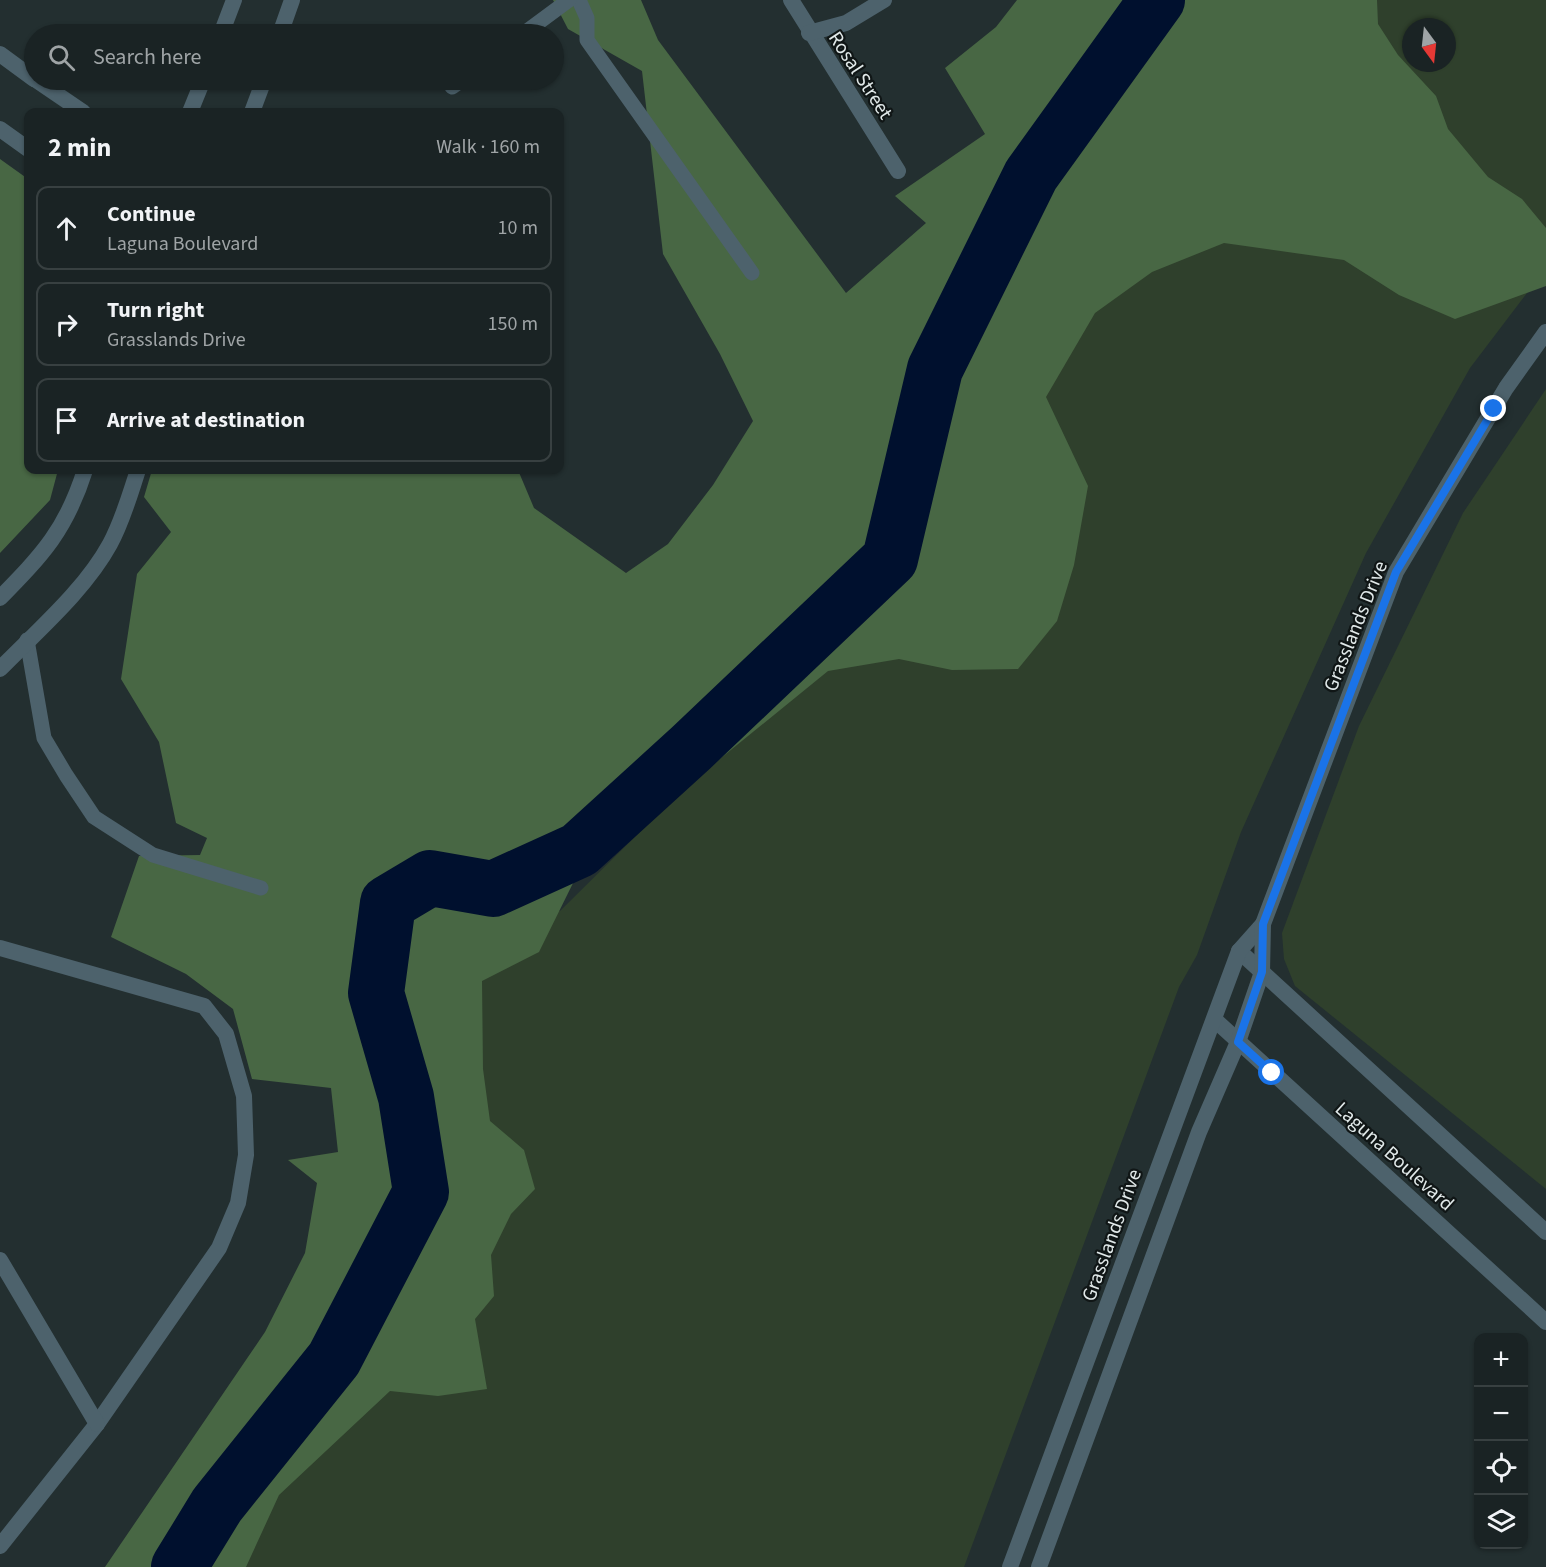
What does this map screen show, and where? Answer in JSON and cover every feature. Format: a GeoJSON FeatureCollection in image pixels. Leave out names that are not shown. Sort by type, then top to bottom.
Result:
{"type":"FeatureCollection","features":[{"type":"Feature","properties":{"kind":"street"},"geometry":{"type":"LineString","coordinates":[[225,24],[234,0]]}},
{"type":"Feature","properties":{"kind":"street"},"geometry":{"type":"LineString","coordinates":[[284,24],[292,0]]}},
{"type":"Feature","properties":{"kind":"street","name":"Rosal Street"},"geometry":{"type":"LineString","coordinates":[[791,0],[809,33],[898,171]]}},
{"type":"Feature","properties":{"kind":"street"},"geometry":{"type":"LineString","coordinates":[[809,33],[846,23],[884,0]]}},
{"type":"Feature","properties":{"kind":"street"},"geometry":{"type":"LineString","coordinates":[[0,54],[24,71]]}},
{"type":"Feature","properties":{"kind":"street"},"geometry":{"type":"LineString","coordinates":[[51,90],[77,108]]}},
{"type":"Feature","properties":{"kind":"street"},"geometry":{"type":"LineString","coordinates":[[192,108],[199,90]]}},
{"type":"Feature","properties":{"kind":"street"},"geometry":{"type":"LineString","coordinates":[[254,108],[260,90]]}},
{"type":"Feature","properties":{"kind":"street"},"geometry":{"type":"LineString","coordinates":[[0,129],[24,146]]}},
{"type":"Feature","properties":{"kind":"street","name":"Grasslands Drive"},"geometry":{"type":"LineString","coordinates":[[1039,1567],[1199,1132],[1238,1042],[1262,972],[1263,924],[1396,572],[1506,388],[1546,332]]}},
{"type":"Feature","properties":{"kind":"street"},"geometry":{"type":"LineString","coordinates":[[0,598],[53,541],[71,509],[84,474]]}},
{"type":"Feature","properties":{"kind":"street"},"geometry":{"type":"LineString","coordinates":[[0,669],[74,592],[110,544],[137,474]]}},
{"type":"Feature","properties":{"kind":"street","name":"Grasslands Drive"},"geometry":{"type":"LineString","coordinates":[[1010,1567],[1239,951],[1263,924]]}},
{"type":"Feature","properties":{"kind":"street"},"geometry":{"type":"LineString","coordinates":[[0,948],[204,1006],[226,1034],[244,1096],[246,1155],[238,1203],[219,1248],[97,1424],[0,1546]]}},
{"type":"Feature","properties":{"kind":"street"},"geometry":{"type":"LineString","coordinates":[[1239,951],[1546,1232]]}},
{"type":"Feature","properties":{"kind":"street","name":"Laguna Boulevard"},"geometry":{"type":"LineString","coordinates":[[1215,1020],[1546,1322]]}},
{"type":"Feature","properties":{"kind":"street"},"geometry":{"type":"LineString","coordinates":[[0,1260],[97,1424]]}},
{"type":"Feature","properties":{"kind":"lane"},"geometry":{"type":"LineString","coordinates":[[537,24],[569,0]]}},
{"type":"Feature","properties":{"kind":"lane"},"geometry":{"type":"LineString","coordinates":[[579,0],[587,18],[586,40],[752,273]]}},
{"type":"Feature","properties":{"kind":"lane"},"geometry":{"type":"LineString","coordinates":[[27,640],[44,738],[94,817],[153,855],[261,888]]}},
{"type":"Feature","properties":{"kind":"green space"},"geometry":{"type":"Polygon","coordinates":[[[553,0],[641,0],[658,40],[846,293],[926,223],[895,196],[985,134],[945,68],[996,27],[1017,0],[1377,0],[1378,24],[1402,59],[1402,72],[1414,72],[1436,96],[1448,129],[1488,177],[1522,199],[1546,228],[1546,286],[1455,319],[1399,295],[1344,260],[1224,243],[1152,272],[1095,313],[1046,397],[1088,486],[1074,565],[1057,621],[1018,669],[952,670],[899,659],[828,671],[577,875],[539,952],[482,981],[483,1069],[490,1121],[524,1150],[535,1189],[511,1214],[491,1255],[494,1296],[475,1319],[487,1389],[438,1396],[390,1391],[279,1495],[246,1567],[105,1567],[265,1332],[305,1253],[317,1183],[288,1160],[338,1152],[331,1088],[252,1079],[233,1009],[186,974],[111,937],[139,856],[200,855],[207,838],[176,823],[159,742],[121,679],[137,574],[171,532],[144,497],[151,474],[520,474],[534,508],[626,573],[668,544],[713,485],[753,421],[720,354],[663,254],[642,71],[568,29],[553,0]]]}},
{"type":"Feature","properties":{"kind":"green space"},"geometry":{"type":"Polygon","coordinates":[[[1152,0],[1546,0],[1546,268],[1470,368],[1366,553],[1241,832],[1197,955],[1179,987],[964,1567],[220,1567],[429,916],[560,911],[930,545],[1152,0]]]}},
{"type":"Feature","properties":{"kind":"green space"},"geometry":{"type":"Polygon","coordinates":[[[0,159],[24,176],[24,474],[57,474],[50,500],[0,553],[0,159]]]}},
{"type":"Feature","properties":{"kind":"green space"},"geometry":{"type":"Polygon","coordinates":[[[1546,389],[1546,1189],[1295,986],[1284,959],[1282,933],[1359,726],[1463,513],[1546,389]]]}},
{"type":"Feature","properties":{"kind":"waterway"},"geometry":{"type":"LineString","coordinates":[[179,1567],[217,1505],[334,1359],[421,1192],[406,1097],[376,993],[388,903],[430,878],[493,889],[579,850],[691,748],[890,559],[935,369],[1031,175],[1157,0]]}},
{"type":"Feature","properties":{"kind":"route"},"geometry":{"type":"LineString","coordinates":[[1272,1073],[1238,1042],[1262,972],[1263,924],[1396,572],[1494,409]]}}]}
